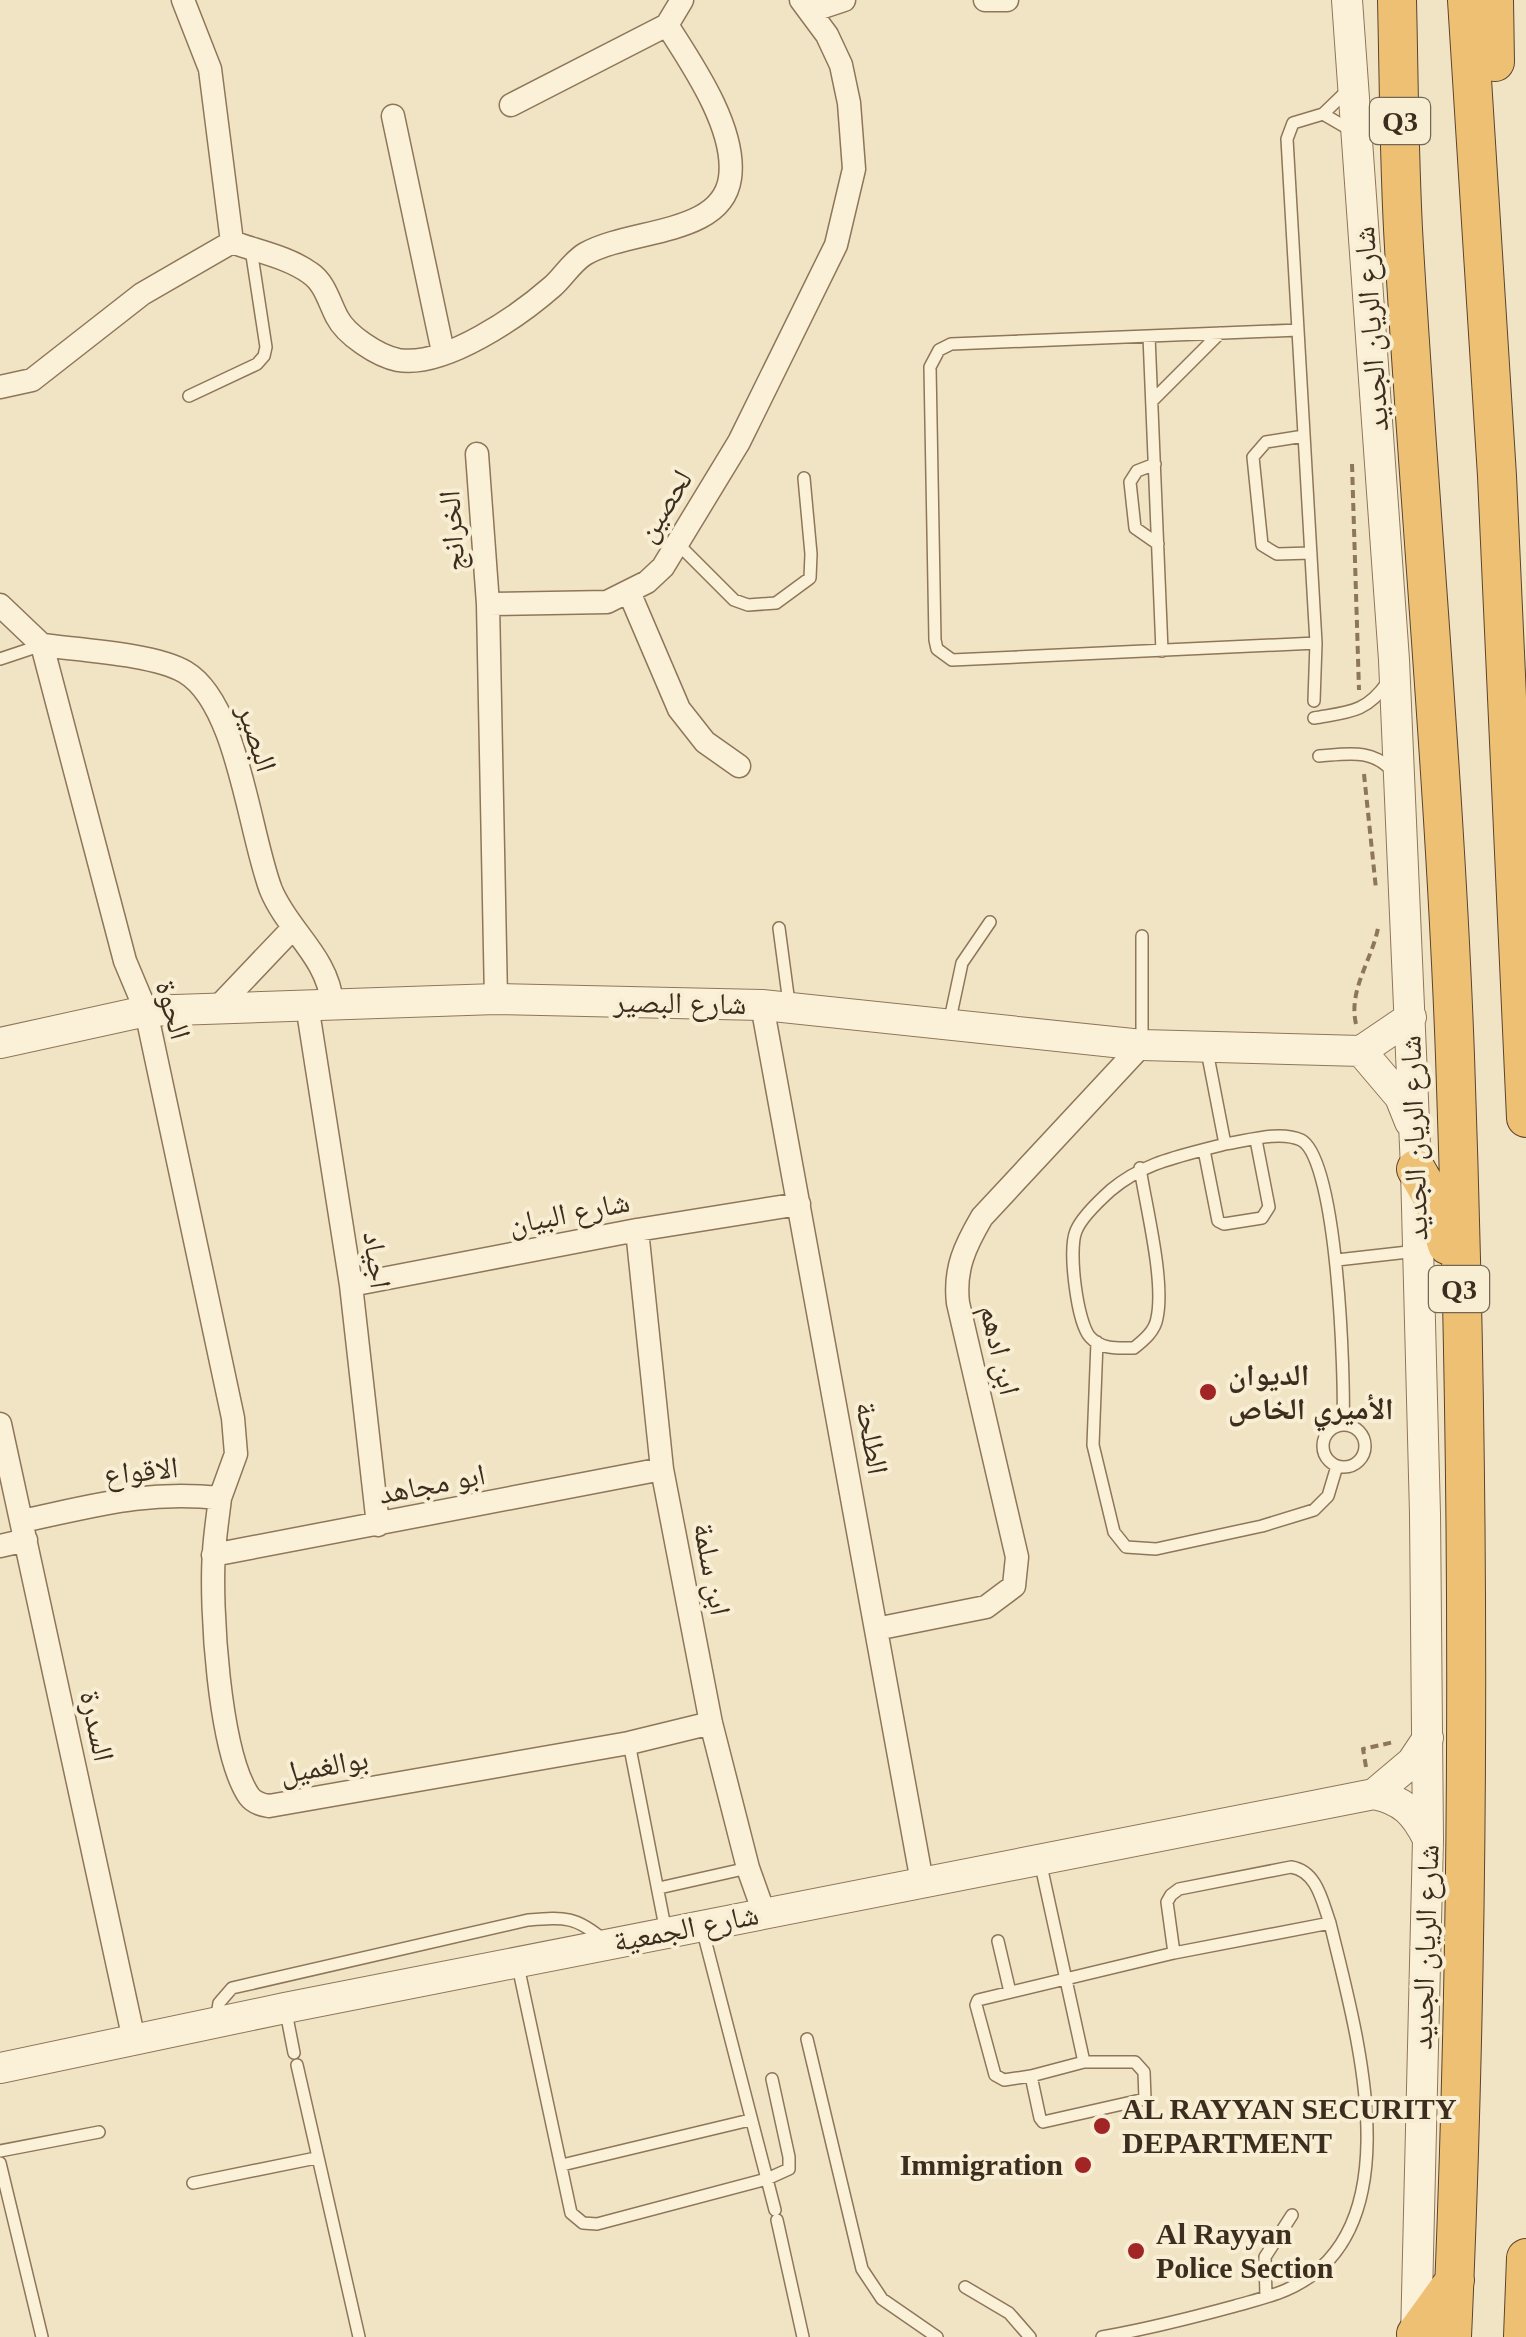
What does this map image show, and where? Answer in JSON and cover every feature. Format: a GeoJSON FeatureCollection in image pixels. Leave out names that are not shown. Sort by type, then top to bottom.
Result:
{"type":"FeatureCollection","features":[{"type":"Feature","properties":{"kind":"highway"},"geometry":{"type":"LineString","coordinates":[[1380,0],[1403,242]]}},
{"type":"Feature","properties":{"kind":"highway","name":"شارع الريان الجديد"},"geometry":{"type":"LineString","coordinates":[[1397,0],[1403,242],[1442,816],[1454,1056],[1462,1434],[1467,1913],[1455,2280],[1428,2336]]}},
{"type":"Feature","properties":{"kind":"highway","name":"Q3"},"geometry":{"type":"LineString","coordinates":[[1468,0],[1496,457],[1524,1007],[1526,1118]]}},
{"type":"Feature","properties":{"kind":"highway"},"geometry":{"type":"LineString","coordinates":[[1494,0],[1520,525],[1506,688]]}},
{"type":"Feature","properties":{"kind":"highway"},"geometry":{"type":"LineString","coordinates":[[1416,1169],[1433,1199],[1448,1253],[1462,1434]]}},
{"type":"Feature","properties":{"kind":"highway"},"geometry":{"type":"LineString","coordinates":[[1522,2337],[1526,2258]]}},
{"type":"Feature","properties":{"kind":"street"},"geometry":{"type":"LineString","coordinates":[[183,0],[210,69],[242,246]]}},
{"type":"Feature","properties":{"kind":"street"},"geometry":{"type":"LineString","coordinates":[[511,105],[667,26],[682,0]]}},
{"type":"Feature","properties":{"kind":"street"},"geometry":{"type":"LineString","coordinates":[[806,6],[844,0]]}},
{"type":"Feature","properties":{"kind":"street"},"geometry":{"type":"LineString","coordinates":[[985,0],[1007,0]]}},
{"type":"Feature","properties":{"kind":"street","name":"شارع الريان الجديد"},"geometry":{"type":"LineString","coordinates":[[1347,0],[1394,660],[1411,1018],[1428,1738],[1428,2336]]}},
{"type":"Feature","properties":{"kind":"street","name":"لحصين"},"geometry":{"type":"LineString","coordinates":[[630,592],[648,582],[677,543],[739,442],[836,245],[854,169],[849,103],[842,65],[806,6]]}},
{"type":"Feature","properties":{"kind":"street"},"geometry":{"type":"LineString","coordinates":[[0,387],[32,380],[142,294],[242,246],[312,274],[322,285],[342,326],[380,353],[400,360],[426,358],[495,332],[555,284],[582,256],[621,238],[698,221],[720,206],[730,177],[728,144],[703,81],[667,26]]}},
{"type":"Feature","properties":{"kind":"street"},"geometry":{"type":"LineString","coordinates":[[393,116],[442,352]]}},
{"type":"Feature","properties":{"kind":"street","name":"الخرانج"},"geometry":{"type":"LineString","coordinates":[[477,454],[488,604]]}},
{"type":"Feature","properties":{"kind":"street"},"geometry":{"type":"LineString","coordinates":[[496,998],[488,604],[607,602],[630,592],[678,709],[705,742],[739,766]]}},
{"type":"Feature","properties":{"kind":"street"},"geometry":{"type":"LineString","coordinates":[[0,605],[42,645]]}},
{"type":"Feature","properties":{"kind":"street","name":"البصير"},"geometry":{"type":"LineString","coordinates":[[42,645],[135,657],[185,672],[216,704],[273,894],[321,964],[330,985],[320,1004]]}},
{"type":"Feature","properties":{"kind":"street","name":"الحوة"},"geometry":{"type":"LineString","coordinates":[[42,645],[126,961],[146,1011],[233,1418],[236,1454]]}},
{"type":"Feature","properties":{"kind":"street"},"geometry":{"type":"LineString","coordinates":[[216,1009],[293,928]]}},
{"type":"Feature","properties":{"kind":"street","name":"شارع البصير"},"geometry":{"type":"LineString","coordinates":[[0,1043],[146,1011],[496,998],[776,1006],[1142,1045],[1362,1051]]}},
{"type":"Feature","properties":{"kind":"street","name":"اجياد"},"geometry":{"type":"LineString","coordinates":[[320,1004],[378,1525]]}},
{"type":"Feature","properties":{"kind":"street","name":"الطلحة"},"geometry":{"type":"LineString","coordinates":[[776,1006],[799,1204],[922,1882]]}},
{"type":"Feature","properties":{"kind":"street"},"geometry":{"type":"LineString","coordinates":[[1411,1018],[1362,1051],[1400,1098],[1413,1128]]}},
{"type":"Feature","properties":{"kind":"street","name":"ابن ادهم"},"geometry":{"type":"LineString","coordinates":[[876,1629],[986,1607],[1014,1586],[1017,1557],[958,1303],[956,1282],[963,1250],[982,1217],[1142,1045]]}},
{"type":"Feature","properties":{"kind":"street","name":"شارع البيان"},"geometry":{"type":"LineString","coordinates":[[350,1286],[636,1230],[799,1204]]}},
{"type":"Feature","properties":{"kind":"street","name":"ابن سلمة"},"geometry":{"type":"LineString","coordinates":[[636,1230],[662,1469],[710,1722],[748,1868],[764,1913]]}},
{"type":"Feature","properties":{"kind":"street","name":"السدرة"},"geometry":{"type":"LineString","coordinates":[[0,1424],[134,2040]]}},
{"type":"Feature","properties":{"kind":"street","name":"الاقواع"},"geometry":{"type":"LineString","coordinates":[[0,1546],[24,1531],[139,1496],[220,1498],[236,1454]]}},
{"type":"Feature","properties":{"kind":"street","name":"ابو مجاهد"},"geometry":{"type":"LineString","coordinates":[[213,1555],[662,1469]]}},
{"type":"Feature","properties":{"kind":"street","name":"بوالغميل"},"geometry":{"type":"LineString","coordinates":[[220,1498],[213,1555],[218,1678],[230,1743],[250,1798],[259,1804],[269,1806],[629,1743],[710,1722]]}},
{"type":"Feature","properties":{"kind":"street","name":"شارع الجمعية"},"geometry":{"type":"LineString","coordinates":[[0,2068],[666,1932],[1374,1794],[1412,1762],[1428,1738]]}},
{"type":"Feature","properties":{"kind":"street"},"geometry":{"type":"LineString","coordinates":[[1374,1794],[1394,1798],[1416,1814],[1428,1838]]}},
{"type":"Feature","properties":{"kind":"lane"},"geometry":{"type":"LineString","coordinates":[[1314,702],[1312,553],[1287,138],[1298,120],[1322,114],[1352,86]]}},
{"type":"Feature","properties":{"kind":"lane"},"geometry":{"type":"LineString","coordinates":[[1322,114],[1357,134]]}},
{"type":"Feature","properties":{"kind":"lane"},"geometry":{"type":"LineString","coordinates":[[189,396],[257,364],[264,356],[266,347],[242,246]]}},
{"type":"Feature","properties":{"kind":"lane"},"geometry":{"type":"LineString","coordinates":[[1298,330],[951,344],[933,358],[930,367],[935,640],[937,649],[952,660],[1316,643]]}},
{"type":"Feature","properties":{"kind":"lane"},"geometry":{"type":"LineString","coordinates":[[1152,401],[1220,333]]}},
{"type":"Feature","properties":{"kind":"lane"},"geometry":{"type":"LineString","coordinates":[[1149,336],[1162,650]]}},
{"type":"Feature","properties":{"kind":"lane"},"geometry":{"type":"LineString","coordinates":[[1304,436],[1266,442],[1253,457],[1262,546],[1277,554],[1312,553]]}},
{"type":"Feature","properties":{"kind":"lane"},"geometry":{"type":"LineString","coordinates":[[1154,464],[1138,471],[1130,482],[1136,528],[1158,544]]}},
{"type":"Feature","properties":{"kind":"lane"},"geometry":{"type":"LineString","coordinates":[[677,543],[734,600],[761,606],[776,603],[810,578],[812,554],[804,478]]}},
{"type":"Feature","properties":{"kind":"lane","name":"البصير"},"geometry":{"type":"LineString","coordinates":[[0,659],[42,645]]}},
{"type":"Feature","properties":{"kind":"lane"},"geometry":{"type":"LineString","coordinates":[[1314,718],[1360,710],[1386,685],[1394,660]]}},
{"type":"Feature","properties":{"kind":"lane"},"geometry":{"type":"LineString","coordinates":[[1319,756],[1362,752],[1386,763],[1400,780]]}},
{"type":"Feature","properties":{"kind":"lane"},"geometry":{"type":"LineString","coordinates":[[949,1024],[962,963],[990,922]]}},
{"type":"Feature","properties":{"kind":"lane"},"geometry":{"type":"LineString","coordinates":[[776,1006],[779,928]]}},
{"type":"Feature","properties":{"kind":"lane"},"geometry":{"type":"LineString","coordinates":[[1142,936],[1142,1045]]}},
{"type":"Feature","properties":{"kind":"lane"},"geometry":{"type":"LineString","coordinates":[[1207,1047],[1225,1144]]}},
{"type":"Feature","properties":{"kind":"lane"},"geometry":{"type":"LineString","coordinates":[[1140,1168],[1158,1288],[1158,1319],[1149,1335],[1134,1348],[1107,1348],[1090,1337],[1080,1315],[1073,1264],[1076,1231],[1108,1193],[1140,1168],[1225,1144],[1284,1136],[1302,1140],[1311,1149],[1316,1157],[1336,1260],[1343,1424]]}},
{"type":"Feature","properties":{"kind":"lane"},"geometry":{"type":"LineString","coordinates":[[1204,1150],[1218,1221],[1224,1224],[1262,1218],[1269,1207],[1256,1140]]}},
{"type":"Feature","properties":{"kind":"lane"},"geometry":{"type":"LineString","coordinates":[[1336,1260],[1417,1251]]}},
{"type":"Feature","properties":{"kind":"lane"},"geometry":{"type":"LineString","coordinates":[[1098,1342],[1093,1445],[1114,1532],[1126,1547],[1156,1549],[1262,1526],[1314,1510],[1328,1496],[1337,1466]]}},
{"type":"Feature","properties":{"kind":"lane"},"geometry":{"type":"LineString","coordinates":[[1343,1424],[1359,1430],[1364,1437],[1365,1453],[1354,1466],[1337,1466],[1325,1456],[1323,1447],[1328,1432],[1343,1424]]}},
{"type":"Feature","properties":{"kind":"lane"},"geometry":{"type":"LineString","coordinates":[[629,1743],[666,1932]]}},
{"type":"Feature","properties":{"kind":"lane"},"geometry":{"type":"LineString","coordinates":[[1039,1858],[1084,2062]]}},
{"type":"Feature","properties":{"kind":"lane"},"geometry":{"type":"LineString","coordinates":[[1102,2337],[1138,2334],[1266,2297],[1310,2277],[1334,2256],[1359,2210],[1365,2184],[1366,2115],[1353,2020],[1330,1923],[1312,1877],[1291,1867],[1180,1889],[1171,1894],[1168,1902],[1174,1953]]}},
{"type":"Feature","properties":{"kind":"lane"},"geometry":{"type":"LineString","coordinates":[[659,1888],[748,1868]]}},
{"type":"Feature","properties":{"kind":"lane"},"geometry":{"type":"LineString","coordinates":[[215,2022],[219,2002],[232,1988],[528,1920],[582,1921],[608,1944]]}},
{"type":"Feature","properties":{"kind":"lane"},"geometry":{"type":"LineString","coordinates":[[1031,2076],[1040,2118],[1048,2123],[1145,2098],[1144,2072],[1134,2062],[1084,2062],[1004,2080],[992,2070],[976,2005],[983,1997],[1174,1953],[1330,1923]]}},
{"type":"Feature","properties":{"kind":"lane"},"geometry":{"type":"LineString","coordinates":[[701,1926],[776,2215],[803,2337]]}},
{"type":"Feature","properties":{"kind":"lane"},"geometry":{"type":"LineString","coordinates":[[998,1940],[1010,1992]]}},
{"type":"Feature","properties":{"kind":"lane"},"geometry":{"type":"LineString","coordinates":[[517,1962],[571,2213],[583,2222],[597,2224],[766,2179],[789,2168],[772,2078]]}},
{"type":"Feature","properties":{"kind":"lane"},"geometry":{"type":"LineString","coordinates":[[285,2008],[358,2337]]}},
{"type":"Feature","properties":{"kind":"lane"},"geometry":{"type":"LineString","coordinates":[[807,2039],[862,2269],[882,2299],[937,2337]]}},
{"type":"Feature","properties":{"kind":"lane"},"geometry":{"type":"LineString","coordinates":[[562,2165],[750,2120]]}},
{"type":"Feature","properties":{"kind":"lane"},"geometry":{"type":"LineString","coordinates":[[0,2151],[99,2132]]}},
{"type":"Feature","properties":{"kind":"lane"},"geometry":{"type":"LineString","coordinates":[[194,2182],[316,2158]]}},
{"type":"Feature","properties":{"kind":"lane"},"geometry":{"type":"LineString","coordinates":[[0,2163],[42,2337]]}},
{"type":"Feature","properties":{"kind":"lane"},"geometry":{"type":"LineString","coordinates":[[1266,2297],[1265,2257],[1292,2216]]}},
{"type":"Feature","properties":{"kind":"lane"},"geometry":{"type":"LineString","coordinates":[[965,2287],[1009,2313],[1030,2337]]}},
{"type":"Feature","properties":{"kind":"lane"},"geometry":{"type":"LineString","coordinates":[[1178,2322],[1182,2337]]}},
{"type":"Feature","properties":{"kind":"path"},"geometry":{"type":"LineString","coordinates":[[1352,457],[1360,710]]}},
{"type":"Feature","properties":{"kind":"path"},"geometry":{"type":"LineString","coordinates":[[1362,752],[1376,891]]}},
{"type":"Feature","properties":{"kind":"path"},"geometry":{"type":"LineString","coordinates":[[1362,1051],[1353,1013],[1360,978],[1379,924]]}},
{"type":"Feature","properties":{"kind":"place","name":"الديوان الأميري الخاص"},"geometry":{"type":"Point","coordinates":[1208,1392]}},
{"type":"Feature","properties":{"kind":"place","name":"AL RAYYAN SECURITY DEPARTMENT"},"geometry":{"type":"Point","coordinates":[1102,2126]}},
{"type":"Feature","properties":{"kind":"place","name":"Immigration"},"geometry":{"type":"Point","coordinates":[1083,2165]}},
{"type":"Feature","properties":{"kind":"place","name":"Al Rayyan Police Section"},"geometry":{"type":"Point","coordinates":[1136,2251]}}]}
